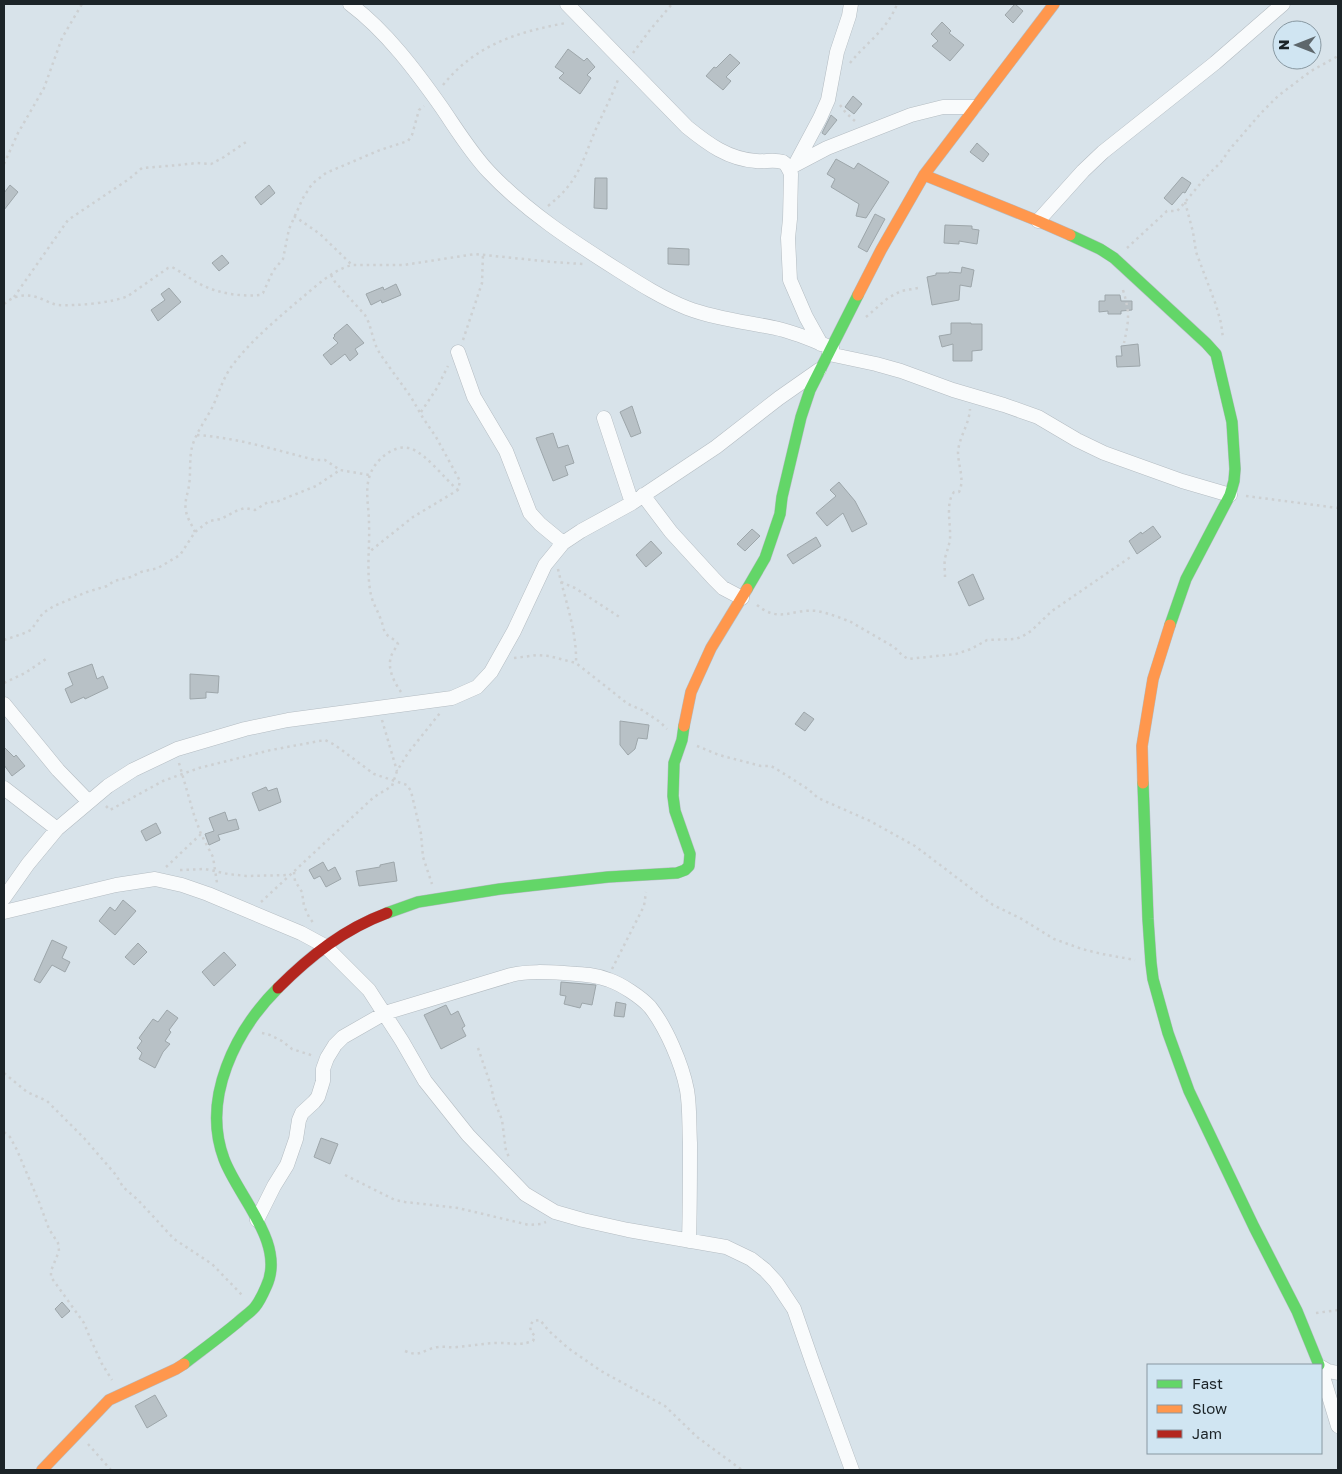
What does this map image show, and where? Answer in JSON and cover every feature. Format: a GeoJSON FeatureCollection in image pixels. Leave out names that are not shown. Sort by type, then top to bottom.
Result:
{"type":"FeatureCollection","features":[{"type":"Feature","properties":{"kind":"street"},"geometry":{"type":"LineString","coordinates":[[350,4],[365,10],[434,98],[470,150],[503,186],[537,215],[593,255],[659,295],[687,308],[716,317],[778,328],[828,349],[1004,405],[1038,417],[1077,440],[1142,468],[1230,494]]}},
{"type":"Feature","properties":{"kind":"street"},"geometry":{"type":"LineString","coordinates":[[567,4],[687,127],[706,143],[732,156],[756,161],[775,161],[792,166],[827,148],[911,115],[943,107],[974,107]]}},
{"type":"Feature","properties":{"kind":"street"},"geometry":{"type":"LineString","coordinates":[[828,349],[806,317],[790,280],[788,238],[791,174],[792,166],[820,118],[828,100],[837,52],[851,4]]}},
{"type":"Feature","properties":{"kind":"street"},"geometry":{"type":"LineString","coordinates":[[42,1470],[109,1400],[176,1369],[213,1343],[255,1307],[267,1286],[271,1271],[269,1247],[257,1220],[224,1160],[218,1138],[216,1116],[218,1095],[234,1049],[243,1032],[266,1000],[322,944],[384,914],[418,902],[520,887],[608,877],[677,873],[685,870],[688,866],[690,854],[675,810],[673,796],[674,763],[682,740],[688,704],[711,648],[765,558],[780,514],[782,497],[801,417],[810,390],[822,368],[828,349],[924,175],[1054,4]]}},
{"type":"Feature","properties":{"kind":"street"},"geometry":{"type":"LineString","coordinates":[[1038,221],[1073,181],[1102,152],[1215,64],[1283,4]]}},
{"type":"Feature","properties":{"kind":"street"},"geometry":{"type":"LineString","coordinates":[[924,175],[1084,241],[1114,258],[1194,331],[1216,354],[1232,422],[1235,451],[1234,481],[1230,494],[1186,579],[1178,599],[1153,679],[1142,746],[1151,964],[1153,979],[1168,1033],[1189,1091],[1301,1320],[1319,1364]]}},
{"type":"Feature","properties":{"kind":"street"},"geometry":{"type":"LineString","coordinates":[[458,352],[474,397],[506,451],[530,513],[558,548]]}},
{"type":"Feature","properties":{"kind":"street"},"geometry":{"type":"LineString","coordinates":[[4,898],[28,864],[57,829],[94,798],[133,770],[177,749],[245,729],[378,707],[452,698],[477,687],[491,672],[514,631],[545,565],[558,548],[581,531],[638,499],[716,448],[779,398],[822,368]]}},
{"type":"Feature","properties":{"kind":"street"},"geometry":{"type":"LineString","coordinates":[[604,418],[638,499],[714,580],[723,588],[743,596]]}},
{"type":"Feature","properties":{"kind":"street"},"geometry":{"type":"LineString","coordinates":[[4,704],[58,770],[94,798]]}},
{"type":"Feature","properties":{"kind":"street"},"geometry":{"type":"LineString","coordinates":[[4,788],[57,829]]}},
{"type":"Feature","properties":{"kind":"street"},"geometry":{"type":"LineString","coordinates":[[4,912],[116,885],[158,879],[208,894],[322,944],[369,990],[385,1013],[425,1081],[468,1135],[525,1194],[555,1212],[628,1230],[726,1247],[751,1259],[765,1270],[776,1282],[794,1309],[852,1470]]}},
{"type":"Feature","properties":{"kind":"street"},"geometry":{"type":"LineString","coordinates":[[257,1220],[287,1165],[296,1139],[298,1120],[302,1113],[318,1097],[327,1058],[335,1045],[343,1037],[385,1013],[482,982],[520,973],[550,972],[588,974],[607,979],[649,1005],[658,1020],[673,1050],[687,1089],[690,1174],[689,1242]]}},
{"type":"Feature","properties":{"kind":"street"},"geometry":{"type":"LineString","coordinates":[[1322,1368],[1338,1373]]}},
{"type":"Feature","properties":{"kind":"street"},"geometry":{"type":"LineString","coordinates":[[1322,1374],[1338,1426]]}},
{"type":"Feature","properties":{"kind":"path"},"geometry":{"type":"LineString","coordinates":[[4,164],[18,133],[44,88],[62,38],[82,4]]}},
{"type":"Feature","properties":{"kind":"path"},"geometry":{"type":"LineString","coordinates":[[537,215],[564,193],[580,170],[625,64],[672,4]]}},
{"type":"Feature","properties":{"kind":"path"},"geometry":{"type":"LineString","coordinates":[[848,65],[888,22],[897,4]]}},
{"type":"Feature","properties":{"kind":"path"},"geometry":{"type":"LineString","coordinates":[[14,296],[34,296],[52,304],[60,305],[122,299],[172,267],[198,283],[218,292],[260,295],[266,288],[273,271],[283,259],[288,229],[294,216],[308,189],[319,178],[341,166],[408,141],[412,135],[420,110],[434,98],[454,73],[488,46],[524,33],[583,19]]}},
{"type":"Feature","properties":{"kind":"path"},"geometry":{"type":"LineString","coordinates":[[1114,258],[1167,210],[1177,211],[1221,162],[1261,113],[1278,96],[1311,71],[1338,56]]}},
{"type":"Feature","properties":{"kind":"path"},"geometry":{"type":"LineString","coordinates":[[839,102],[846,113],[867,132]]}},
{"type":"Feature","properties":{"kind":"path"},"geometry":{"type":"LineString","coordinates":[[4,304],[14,296],[68,220],[129,179],[142,168],[179,166],[197,162],[211,164],[249,140]]}},
{"type":"Feature","properties":{"kind":"path"},"geometry":{"type":"LineString","coordinates":[[1185,202],[1196,252],[1224,336],[1222,345],[1216,354]]}},
{"type":"Feature","properties":{"kind":"path"},"geometry":{"type":"LineString","coordinates":[[294,216],[320,234],[352,265]]}},
{"type":"Feature","properties":{"kind":"path"},"geometry":{"type":"LineString","coordinates":[[195,532],[186,513],[185,501],[189,489],[192,448],[225,377],[254,340],[331,275],[352,265],[404,265],[475,254],[585,264]]}},
{"type":"Feature","properties":{"kind":"path"},"geometry":{"type":"LineString","coordinates":[[421,412],[437,388],[462,342],[482,283],[483,254]]}},
{"type":"Feature","properties":{"kind":"path"},"geometry":{"type":"LineString","coordinates":[[331,275],[365,315],[380,354],[421,412],[460,482],[458,490],[413,517],[369,552]]}},
{"type":"Feature","properties":{"kind":"path"},"geometry":{"type":"LineString","coordinates":[[1122,286],[1129,315],[1124,343]]}},
{"type":"Feature","properties":{"kind":"path"},"geometry":{"type":"LineString","coordinates":[[864,319],[888,298],[900,291],[918,288]]}},
{"type":"Feature","properties":{"kind":"path"},"geometry":{"type":"LineString","coordinates":[[945,577],[945,557],[949,549],[950,538],[949,507],[952,494],[959,492],[961,488],[958,452],[968,423],[971,395]]}},
{"type":"Feature","properties":{"kind":"path"},"geometry":{"type":"LineString","coordinates":[[197,435],[214,436],[259,445],[315,460],[324,460],[340,470],[369,475]]}},
{"type":"Feature","properties":{"kind":"path"},"geometry":{"type":"LineString","coordinates":[[408,704],[394,682],[391,672],[391,656],[398,644],[386,633],[372,597],[368,578],[367,490],[369,475],[380,459],[390,452],[401,448],[412,449],[458,490]]}},
{"type":"Feature","properties":{"kind":"path"},"geometry":{"type":"LineString","coordinates":[[4,640],[31,630],[44,614],[54,606],[141,572],[158,568],[180,555],[195,532],[209,521],[221,519],[245,508],[255,510],[268,502],[276,502],[310,489],[340,470]]}},
{"type":"Feature","properties":{"kind":"path"},"geometry":{"type":"LineString","coordinates":[[1230,494],[1338,508]]}},
{"type":"Feature","properties":{"kind":"path"},"geometry":{"type":"LineString","coordinates":[[558,548],[561,582],[568,605],[576,663]]}},
{"type":"Feature","properties":{"kind":"path"},"geometry":{"type":"LineString","coordinates":[[743,596],[771,614],[786,615],[817,612],[851,622],[894,647],[908,658],[956,654],[971,649],[987,640],[1016,639],[1023,636],[1052,611],[1132,556]]}},
{"type":"Feature","properties":{"kind":"path"},"geometry":{"type":"LineString","coordinates":[[561,582],[576,588],[621,618]]}},
{"type":"Feature","properties":{"kind":"path"},"geometry":{"type":"LineString","coordinates":[[500,656],[516,659],[538,655],[576,663],[628,704],[642,710],[660,722],[670,732]]}},
{"type":"Feature","properties":{"kind":"path"},"geometry":{"type":"LineString","coordinates":[[4,683],[25,673],[46,659]]}},
{"type":"Feature","properties":{"kind":"path"},"geometry":{"type":"LineString","coordinates":[[250,911],[292,875],[374,798],[389,789],[395,781],[397,771],[417,740],[452,698]]}},
{"type":"Feature","properties":{"kind":"path"},"geometry":{"type":"LineString","coordinates":[[378,707],[397,771]]}},
{"type":"Feature","properties":{"kind":"path"},"geometry":{"type":"LineString","coordinates":[[94,798],[110,810],[163,781],[182,774],[227,760],[326,740],[374,774],[407,785],[411,791],[421,834],[423,856],[439,899]]}},
{"type":"Feature","properties":{"kind":"path"},"geometry":{"type":"LineString","coordinates":[[682,740],[719,755],[761,766],[771,766],[808,789],[818,798],[870,821],[915,846],[993,905],[1020,918],[1054,939],[1102,954],[1125,957],[1151,964]]}},
{"type":"Feature","properties":{"kind":"path"},"geometry":{"type":"LineString","coordinates":[[177,749],[190,806],[213,857],[216,872]]}},
{"type":"Feature","properties":{"kind":"path"},"geometry":{"type":"LineString","coordinates":[[158,879],[201,834]]}},
{"type":"Feature","properties":{"kind":"path"},"geometry":{"type":"LineString","coordinates":[[158,879],[179,870],[199,869],[246,876],[292,875]]}},
{"type":"Feature","properties":{"kind":"path"},"geometry":{"type":"LineString","coordinates":[[294,872],[295,881],[302,892],[306,912],[318,931],[322,944]]}},
{"type":"Feature","properties":{"kind":"path"},"geometry":{"type":"LineString","coordinates":[[607,979],[644,906],[646,887],[638,875]]}},
{"type":"Feature","properties":{"kind":"path"},"geometry":{"type":"LineString","coordinates":[[243,1032],[270,1035],[292,1049],[305,1054],[327,1058]]}},
{"type":"Feature","properties":{"kind":"path"},"geometry":{"type":"LineString","coordinates":[[478,1048],[502,1120],[506,1151],[513,1164]]}},
{"type":"Feature","properties":{"kind":"path"},"geometry":{"type":"LineString","coordinates":[[4,1073],[26,1092],[47,1101],[103,1160],[123,1187],[138,1200],[174,1239],[212,1264],[255,1307]]}},
{"type":"Feature","properties":{"kind":"path"},"geometry":{"type":"LineString","coordinates":[[4,1132],[10,1137],[17,1150],[49,1229],[58,1243],[59,1251],[50,1271],[51,1277],[84,1322],[102,1364],[120,1394]]}},
{"type":"Feature","properties":{"kind":"path"},"geometry":{"type":"LineString","coordinates":[[345,1175],[395,1200],[458,1208],[529,1224],[541,1224],[549,1220],[555,1212]]}},
{"type":"Feature","properties":{"kind":"path"},"geometry":{"type":"LineString","coordinates":[[1301,1320],[1310,1314],[1338,1310]]}},
{"type":"Feature","properties":{"kind":"path"},"geometry":{"type":"LineString","coordinates":[[405,1351],[412,1354],[420,1354],[428,1349],[440,1346],[454,1348],[500,1343],[524,1345],[533,1341],[535,1336],[531,1332],[530,1326],[533,1321],[540,1320],[568,1348],[601,1371],[665,1406],[697,1437],[742,1470]]}},
{"type":"Feature","properties":{"kind":"path"},"geometry":{"type":"LineString","coordinates":[[77,1432],[111,1470]]}},
{"type":"Feature","properties":{"kind":"building"},"geometry":{"type":"Polygon","coordinates":[[[1015,4],[1023,11],[1013,23],[1005,15],[1015,4]]]}},
{"type":"Feature","properties":{"kind":"building"},"geometry":{"type":"Polygon","coordinates":[[[942,22],[951,31],[949,33],[964,45],[950,61],[932,46],[938,41],[931,34],[942,22]]]}},
{"type":"Feature","properties":{"kind":"building"},"geometry":{"type":"Polygon","coordinates":[[[568,49],[584,61],[587,58],[595,67],[587,75],[591,78],[580,94],[559,78],[564,73],[555,67],[568,49]]]}},
{"type":"Feature","properties":{"kind":"building"},"geometry":{"type":"Polygon","coordinates":[[[730,54],[740,63],[726,77],[731,81],[723,90],[706,76],[730,54]]]}},
{"type":"Feature","properties":{"kind":"building"},"geometry":{"type":"Polygon","coordinates":[[[853,96],[862,104],[854,114],[845,107],[853,96]]]}},
{"type":"Feature","properties":{"kind":"building"},"geometry":{"type":"Polygon","coordinates":[[[831,115],[837,120],[825,135],[822,133],[831,115]]]}},
{"type":"Feature","properties":{"kind":"building"},"geometry":{"type":"Polygon","coordinates":[[[977,143],[989,154],[983,162],[970,152],[977,143]]]}},
{"type":"Feature","properties":{"kind":"building"},"geometry":{"type":"Polygon","coordinates":[[[836,159],[854,169],[858,163],[889,182],[866,218],[856,216],[859,204],[831,187],[835,179],[827,174],[836,159]]]}},
{"type":"Feature","properties":{"kind":"building"},"geometry":{"type":"Polygon","coordinates":[[[1182,177],[1191,183],[1185,193],[1183,192],[1172,205],[1164,198],[1182,177]]]}},
{"type":"Feature","properties":{"kind":"building"},"geometry":{"type":"Polygon","coordinates":[[[595,178],[607,178],[607,209],[594,208],[595,178]]]}},
{"type":"Feature","properties":{"kind":"building"},"geometry":{"type":"Polygon","coordinates":[[[10,185],[18,192],[4,210],[4,193],[10,185]]]}},
{"type":"Feature","properties":{"kind":"building"},"geometry":{"type":"Polygon","coordinates":[[[269,185],[275,193],[261,205],[255,197],[269,185]]]}},
{"type":"Feature","properties":{"kind":"building"},"geometry":{"type":"Polygon","coordinates":[[[875,214],[885,219],[867,252],[858,247],[875,214]]]}},
{"type":"Feature","properties":{"kind":"building"},"geometry":{"type":"Polygon","coordinates":[[[945,225],[972,226],[972,229],[979,230],[977,244],[959,241],[959,244],[944,243],[945,225]]]}},
{"type":"Feature","properties":{"kind":"building"},"geometry":{"type":"Polygon","coordinates":[[[668,248],[689,249],[689,265],[668,264],[668,248]]]}},
{"type":"Feature","properties":{"kind":"building"},"geometry":{"type":"Polygon","coordinates":[[[222,255],[229,263],[219,271],[212,263],[222,255]]]}},
{"type":"Feature","properties":{"kind":"building"},"geometry":{"type":"Polygon","coordinates":[[[962,267],[974,270],[971,287],[960,285],[959,300],[932,305],[927,277],[936,275],[936,273],[961,273],[962,267]]]}},
{"type":"Feature","properties":{"kind":"building"},"geometry":{"type":"Polygon","coordinates":[[[396,284],[401,295],[382,303],[381,300],[371,305],[366,294],[383,287],[384,290],[396,284]]]}},
{"type":"Feature","properties":{"kind":"building"},"geometry":{"type":"Polygon","coordinates":[[[169,288],[181,302],[158,321],[151,310],[165,300],[161,294],[169,288]]]}},
{"type":"Feature","properties":{"kind":"building"},"geometry":{"type":"Polygon","coordinates":[[[1105,295],[1120,295],[1121,301],[1132,301],[1132,310],[1121,311],[1121,314],[1108,314],[1108,311],[1099,312],[1099,301],[1105,301],[1105,295]]]}},
{"type":"Feature","properties":{"kind":"building"},"geometry":{"type":"Polygon","coordinates":[[[951,323],[982,324],[982,350],[972,351],[972,361],[953,361],[953,344],[942,347],[939,336],[951,334],[951,323]]]}},
{"type":"Feature","properties":{"kind":"building"},"geometry":{"type":"Polygon","coordinates":[[[347,324],[364,343],[355,349],[358,354],[350,361],[345,354],[331,365],[323,355],[338,343],[333,338],[334,335],[347,324]]]}},
{"type":"Feature","properties":{"kind":"building"},"geometry":{"type":"Polygon","coordinates":[[[1138,344],[1140,366],[1117,367],[1116,356],[1122,356],[1121,346],[1138,344]]]}},
{"type":"Feature","properties":{"kind":"building"},"geometry":{"type":"Polygon","coordinates":[[[632,406],[641,433],[631,437],[620,412],[632,406]]]}},
{"type":"Feature","properties":{"kind":"building"},"geometry":{"type":"Polygon","coordinates":[[[553,433],[558,448],[568,445],[574,463],[565,466],[568,475],[553,481],[536,438],[553,433]]]}},
{"type":"Feature","properties":{"kind":"building"},"geometry":{"type":"Polygon","coordinates":[[[839,482],[855,501],[867,524],[852,532],[843,513],[827,526],[816,513],[836,496],[830,490],[839,482]]]}},
{"type":"Feature","properties":{"kind":"building"},"geometry":{"type":"Polygon","coordinates":[[[1153,526],[1161,537],[1137,554],[1129,541],[1153,526]]]}},
{"type":"Feature","properties":{"kind":"building"},"geometry":{"type":"Polygon","coordinates":[[[752,529],[760,536],[745,551],[737,544],[752,529]]]}},
{"type":"Feature","properties":{"kind":"building"},"geometry":{"type":"Polygon","coordinates":[[[816,537],[821,546],[793,564],[787,555],[816,537]]]}},
{"type":"Feature","properties":{"kind":"building"},"geometry":{"type":"Polygon","coordinates":[[[651,541],[662,553],[646,567],[636,555],[651,541]]]}},
{"type":"Feature","properties":{"kind":"building"},"geometry":{"type":"Polygon","coordinates":[[[973,574],[984,599],[969,606],[958,582],[973,574]]]}},
{"type":"Feature","properties":{"kind":"building"},"geometry":{"type":"Polygon","coordinates":[[[92,664],[97,679],[103,676],[108,688],[85,699],[84,697],[71,703],[65,689],[73,685],[68,673],[92,664]]]}},
{"type":"Feature","properties":{"kind":"building"},"geometry":{"type":"Polygon","coordinates":[[[190,674],[219,676],[218,693],[206,692],[206,698],[190,699],[190,674]]]}},
{"type":"Feature","properties":{"kind":"building"},"geometry":{"type":"Polygon","coordinates":[[[804,712],[814,719],[805,731],[795,724],[804,712]]]}},
{"type":"Feature","properties":{"kind":"building"},"geometry":{"type":"Polygon","coordinates":[[[620,721],[649,725],[647,739],[638,738],[635,749],[628,755],[620,745],[620,721]]]}},
{"type":"Feature","properties":{"kind":"building"},"geometry":{"type":"Polygon","coordinates":[[[4,747],[14,757],[16,755],[25,766],[12,776],[4,765],[4,747]]]}},
{"type":"Feature","properties":{"kind":"building"},"geometry":{"type":"Polygon","coordinates":[[[266,787],[268,791],[277,788],[281,802],[259,811],[252,793],[266,787]]]}},
{"type":"Feature","properties":{"kind":"building"},"geometry":{"type":"Polygon","coordinates":[[[225,812],[228,821],[236,819],[239,829],[218,835],[220,840],[209,845],[205,834],[214,831],[209,818],[225,812]]]}},
{"type":"Feature","properties":{"kind":"building"},"geometry":{"type":"Polygon","coordinates":[[[156,823],[161,833],[146,841],[141,831],[156,823]]]}},
{"type":"Feature","properties":{"kind":"building"},"geometry":{"type":"Polygon","coordinates":[[[323,862],[328,871],[335,867],[341,879],[326,887],[320,876],[314,879],[309,870],[323,862]]]}},
{"type":"Feature","properties":{"kind":"building"},"geometry":{"type":"Polygon","coordinates":[[[394,862],[397,881],[359,886],[356,871],[380,867],[380,865],[394,862]]]}},
{"type":"Feature","properties":{"kind":"building"},"geometry":{"type":"Polygon","coordinates":[[[123,900],[136,911],[115,935],[99,921],[110,907],[115,911],[123,900]]]}},
{"type":"Feature","properties":{"kind":"building"},"geometry":{"type":"Polygon","coordinates":[[[52,940],[67,947],[62,958],[70,962],[65,972],[52,965],[40,983],[34,980],[52,940]]]}},
{"type":"Feature","properties":{"kind":"building"},"geometry":{"type":"Polygon","coordinates":[[[138,943],[147,952],[134,965],[125,957],[138,943]]]}},
{"type":"Feature","properties":{"kind":"building"},"geometry":{"type":"Polygon","coordinates":[[[224,952],[236,965],[214,986],[202,972],[224,952]]]}},
{"type":"Feature","properties":{"kind":"building"},"geometry":{"type":"Polygon","coordinates":[[[561,982],[596,985],[592,1005],[582,1003],[580,1008],[564,1004],[566,996],[560,995],[561,982]]]}},
{"type":"Feature","properties":{"kind":"building"},"geometry":{"type":"Polygon","coordinates":[[[616,1002],[626,1004],[624,1017],[614,1016],[616,1002]]]}},
{"type":"Feature","properties":{"kind":"building"},"geometry":{"type":"Polygon","coordinates":[[[446,1005],[451,1015],[458,1011],[465,1026],[462,1028],[466,1036],[441,1049],[424,1015],[446,1005]]]}},
{"type":"Feature","properties":{"kind":"building"},"geometry":{"type":"Polygon","coordinates":[[[167,1010],[178,1018],[169,1030],[171,1032],[165,1041],[170,1044],[163,1052],[155,1068],[139,1059],[142,1053],[137,1048],[142,1041],[139,1038],[153,1019],[158,1022],[167,1010]]]}},
{"type":"Feature","properties":{"kind":"building"},"geometry":{"type":"Polygon","coordinates":[[[321,1138],[338,1144],[330,1164],[314,1157],[321,1138]]]}},
{"type":"Feature","properties":{"kind":"building"},"geometry":{"type":"Polygon","coordinates":[[[62,1302],[70,1311],[62,1318],[55,1309],[62,1302]]]}},
{"type":"Feature","properties":{"kind":"building"},"geometry":{"type":"Polygon","coordinates":[[[155,1395],[167,1416],[147,1428],[135,1406],[155,1395]]]}},
{"type":"Feature","properties":{"kind":"traffic: fast"},"geometry":{"type":"LineString","coordinates":[[1070,235],[1114,258],[1216,354],[1232,422],[1234,481],[1230,495],[1186,579],[1170,625]]}},
{"type":"Feature","properties":{"kind":"traffic: fast"},"geometry":{"type":"LineString","coordinates":[[747,589],[765,558],[780,514],[782,497],[801,417],[810,390],[858,295]]}},
{"type":"Feature","properties":{"kind":"traffic: fast"},"geometry":{"type":"LineString","coordinates":[[387,913],[418,902],[500,889],[608,877],[677,873],[685,870],[689,866],[690,854],[675,811],[673,796],[674,763],[682,740],[684,726]]}},
{"type":"Feature","properties":{"kind":"traffic: fast"},"geometry":{"type":"LineString","coordinates":[[1143,783],[1151,963],[1153,979],[1168,1033],[1189,1091],[1254,1227],[1297,1311],[1319,1364]]}},
{"type":"Feature","properties":{"kind":"traffic: fast"},"geometry":{"type":"LineString","coordinates":[[184,1364],[253,1309],[264,1292],[271,1271],[270,1254],[266,1238],[224,1159],[218,1136],[217,1112],[220,1089],[236,1044],[263,1005],[278,988]]}},
{"type":"Feature","properties":{"kind":"traffic: slow"},"geometry":{"type":"LineString","coordinates":[[858,295],[881,250],[924,175],[1054,4]]}},
{"type":"Feature","properties":{"kind":"traffic: slow"},"geometry":{"type":"LineString","coordinates":[[924,175],[1070,235]]}},
{"type":"Feature","properties":{"kind":"traffic: slow"},"geometry":{"type":"LineString","coordinates":[[684,726],[691,692],[711,648],[747,589]]}},
{"type":"Feature","properties":{"kind":"traffic: slow"},"geometry":{"type":"LineString","coordinates":[[1143,783],[1142,746],[1153,679],[1170,625]]}},
{"type":"Feature","properties":{"kind":"traffic: slow"},"geometry":{"type":"LineString","coordinates":[[42,1470],[109,1400],[184,1364]]}},
{"type":"Feature","properties":{"kind":"traffic: jam"},"geometry":{"type":"LineString","coordinates":[[278,988],[328,944],[356,927],[387,913]]}}]}
